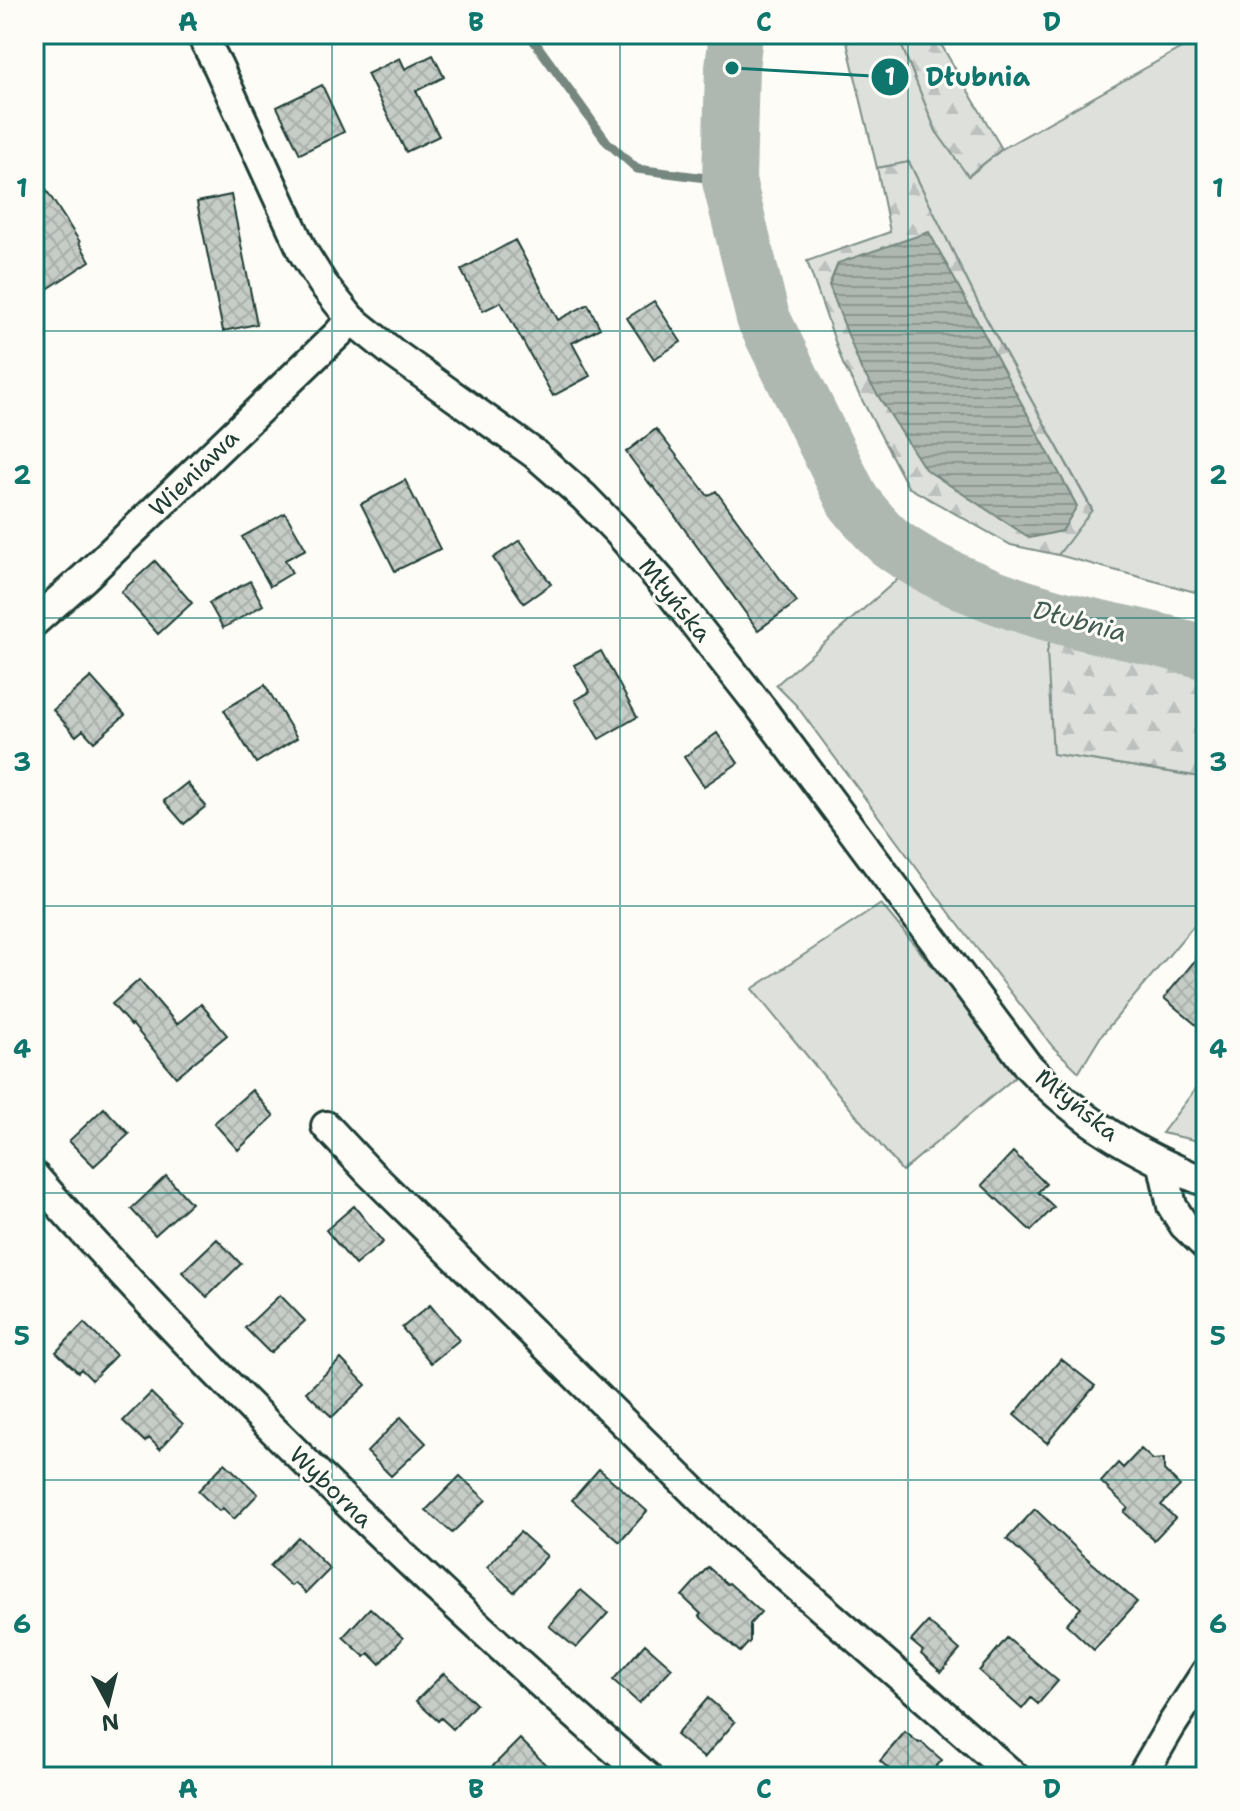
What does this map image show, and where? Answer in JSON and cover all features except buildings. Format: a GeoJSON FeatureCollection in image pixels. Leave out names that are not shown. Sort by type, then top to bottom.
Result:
{"type":"FeatureCollection","features":[{"type":"Feature","properties":{"kind":"street","name":"Młyńska"},"geometry":{"type":"LineString","coordinates":[[201,34],[303,252],[351,319],[535,454],[610,524],[662,582],[761,708],[1027,1065],[1050,1089],[1137,1152],[1206,1182]]}},
{"type":"Feature","properties":{"kind":"street","name":"Wieniawa"},"geometry":{"type":"LineString","coordinates":[[34,622],[84,578],[351,319]]}},
{"type":"Feature","properties":{"kind":"street"},"geometry":{"type":"LineString","coordinates":[[326,1126],[381,1184],[736,1533],[1015,1777]]}},
{"type":"Feature","properties":{"kind":"street"},"geometry":{"type":"LineString","coordinates":[[1163,1165],[1172,1206],[1184,1225],[1206,1246]]}},
{"type":"Feature","properties":{"kind":"street","name":"Wyborna"},"geometry":{"type":"LineString","coordinates":[[34,1176],[152,1306],[304,1462],[532,1676],[647,1777]]}},
{"type":"Feature","properties":{"kind":"street"},"geometry":{"type":"LineString","coordinates":[[1141,1777],[1206,1672]]}},
{"type":"Feature","properties":{"kind":"green space"},"geometry":{"type":"Polygon","coordinates":[[[845,34],[897,34],[936,131],[969,176],[1002,149],[1206,34],[1206,595],[1058,555],[1092,509],[982,311],[909,162],[877,168],[845,34]]]}},
{"type":"Feature","properties":{"kind":"green space"},"geometry":{"type":"Polygon","coordinates":[[[897,34],[935,34],[1002,149],[968,176],[936,131],[897,34]]]}},
{"type":"Feature","properties":{"kind":"green space"},"geometry":{"type":"Polygon","coordinates":[[[909,162],[982,311],[1092,510],[1058,555],[1011,545],[908,487],[843,364],[807,261],[890,232],[877,168],[909,162]]]}},
{"type":"Feature","properties":{"kind":"green space"},"geometry":{"type":"Polygon","coordinates":[[[898,579],[1050,640],[1053,754],[1201,777],[1206,775],[1206,911],[1101,1036],[1079,1072],[1053,1047],[796,705],[776,685],[898,579]]]}},
{"type":"Feature","properties":{"kind":"green space"},"geometry":{"type":"Polygon","coordinates":[[[1059,596],[1206,630],[1206,775],[1202,777],[1053,754],[1047,652],[1059,596]]]}},
{"type":"Feature","properties":{"kind":"green space"},"geometry":{"type":"Polygon","coordinates":[[[881,904],[1020,1073],[902,1171],[752,989],[881,904]]]}},
{"type":"Feature","properties":{"kind":"green space"},"geometry":{"type":"Polygon","coordinates":[[[1206,1075],[1206,1145],[1162,1133],[1206,1075]]]}},
{"type":"Feature","properties":{"kind":"shaded area"},"geometry":{"type":"Polygon","coordinates":[[[929,232],[1077,506],[1062,531],[1030,538],[925,469],[861,369],[829,285],[838,263],[929,232]]]}},
{"type":"Feature","properties":{"kind":"waterway"},"geometry":{"type":"LineString","coordinates":[[529,34],[607,142],[637,169],[729,181]]}},
{"type":"Feature","properties":{"kind":"waterway","name":"Dłubnia"},"geometry":{"type":"LineString","coordinates":[[736,34],[729,181],[763,318],[853,501],[890,542],[964,584],[1045,613],[1206,653]]}},
{"type":"Feature","properties":{"kind":"place","name":"Dłubnia"},"geometry":{"type":"Point","coordinates":[732,68]}}]}
